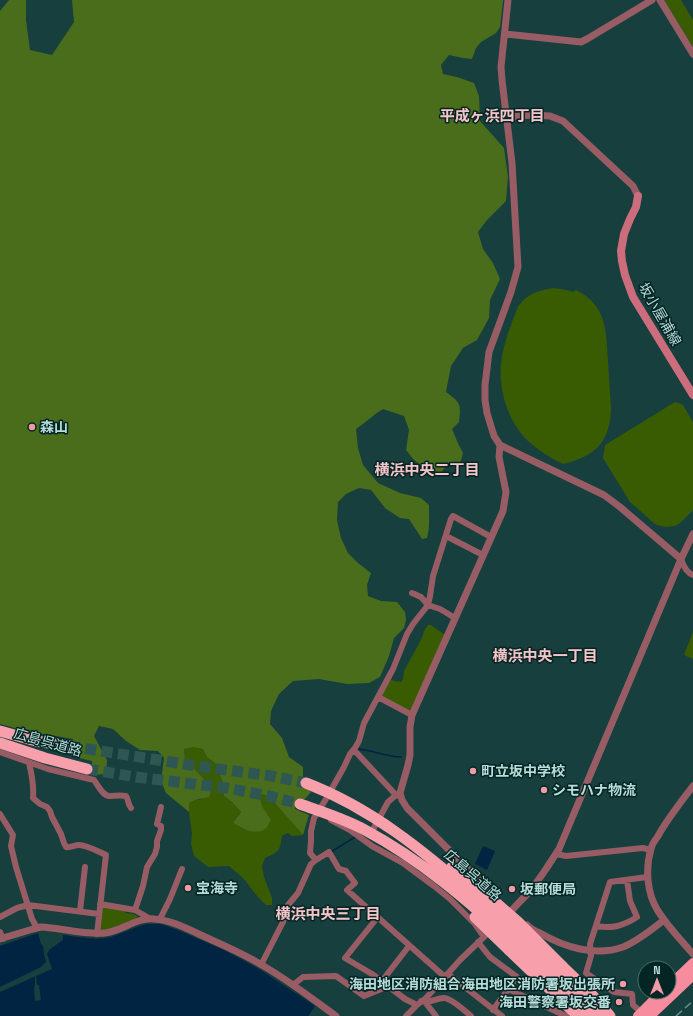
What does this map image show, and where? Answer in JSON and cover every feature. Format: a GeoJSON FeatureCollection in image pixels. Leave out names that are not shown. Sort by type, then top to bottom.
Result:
{"type":"FeatureCollection","features":[{"type":"Feature","properties":{"kind":"highway","name":"広島呉道路"},"geometry":{"type":"LineString","coordinates":[[0,731],[36,741],[69,746]]}},
{"type":"Feature","properties":{"kind":"highway","name":"広島呉道路"},"geometry":{"type":"LineString","coordinates":[[0,743],[45,758],[87,769]]}},
{"type":"Feature","properties":{"kind":"highway","name":"広島呉道路"},"geometry":{"type":"LineString","coordinates":[[306,783],[320,788],[359,808],[403,837],[444,869],[553,969],[608,1016]]}},
{"type":"Feature","properties":{"kind":"highway","name":"広島呉道路"},"geometry":{"type":"LineString","coordinates":[[300,804],[346,821],[364,830],[424,867],[454,890],[499,929],[590,1016]]}},
{"type":"Feature","properties":{"kind":"highway"},"geometry":{"type":"LineString","coordinates":[[359,808],[402,831],[485,892],[518,922],[593,996],[608,1016]]}},
{"type":"Feature","properties":{"kind":"highway"},"geometry":{"type":"LineString","coordinates":[[321,813],[361,833],[421,871],[461,905],[578,1016]]}},
{"type":"Feature","properties":{"kind":"highway"},"geometry":{"type":"LineString","coordinates":[[677,978],[693,963]]}},
{"type":"Feature","properties":{"kind":"highway"},"geometry":{"type":"LineString","coordinates":[[643,1015],[656,1010],[693,975]]}},
{"type":"Feature","properties":{"kind":"highway"},"geometry":{"type":"LineString","coordinates":[[643,1015],[655,1000]]}},
{"type":"Feature","properties":{"kind":"main road","name":"坂小屋浦線"},"geometry":{"type":"LineString","coordinates":[[638,196],[636,207],[624,234],[621,250],[625,275],[633,297],[693,395]]}},
{"type":"Feature","properties":{"kind":"street"},"geometry":{"type":"LineString","coordinates":[[508,0],[501,67],[512,163],[518,267],[511,292],[489,352],[485,385],[485,400],[487,413],[494,436],[500,444],[604,495],[681,559],[682,564],[690,574],[693,575]]}},
{"type":"Feature","properties":{"kind":"street"},"geometry":{"type":"LineString","coordinates":[[505,34],[581,42],[652,0]]}},
{"type":"Feature","properties":{"kind":"street"},"geometry":{"type":"LineString","coordinates":[[660,0],[693,54]]}},
{"type":"Feature","properties":{"kind":"street"},"geometry":{"type":"LineString","coordinates":[[507,117],[531,115],[550,116],[564,121],[633,186],[638,196]]}},
{"type":"Feature","properties":{"kind":"street"},"geometry":{"type":"LineString","coordinates":[[367,842],[388,802],[400,793],[410,755],[410,727],[412,715],[503,511],[506,492],[499,457],[500,444]]}},
{"type":"Feature","properties":{"kind":"street"},"geometry":{"type":"LineString","coordinates":[[316,860],[310,853],[311,831],[314,818],[321,813],[350,754],[359,741],[364,723],[393,669],[407,634],[428,605],[433,576],[453,516],[491,537]]}},
{"type":"Feature","properties":{"kind":"street"},"geometry":{"type":"LineString","coordinates":[[406,1016],[426,998],[478,942],[532,889],[556,854],[693,534]]}},
{"type":"Feature","properties":{"kind":"street"},"geometry":{"type":"LineString","coordinates":[[446,536],[483,555]]}},
{"type":"Feature","properties":{"kind":"street"},"geometry":{"type":"LineString","coordinates":[[412,593],[421,597],[428,605],[440,609],[455,618]]}},
{"type":"Feature","properties":{"kind":"street"},"geometry":{"type":"LineString","coordinates":[[378,697],[412,715]]}},
{"type":"Feature","properties":{"kind":"street"},"geometry":{"type":"LineString","coordinates":[[354,750],[399,795],[407,808],[510,911],[528,927],[549,939],[574,948],[591,951],[605,951],[622,947],[636,941],[664,920]]}},
{"type":"Feature","properties":{"kind":"street"},"geometry":{"type":"LineString","coordinates":[[0,752],[48,769],[94,780],[103,793],[107,796],[126,796],[128,805],[131,808]]}},
{"type":"Feature","properties":{"kind":"street"},"geometry":{"type":"LineString","coordinates":[[29,763],[33,777],[33,798],[40,804],[47,806],[66,847],[77,844],[83,845],[106,854],[97,934]]}},
{"type":"Feature","properties":{"kind":"street"},"geometry":{"type":"LineString","coordinates":[[693,786],[664,825],[650,850],[647,877],[652,899],[657,910],[693,954]]}},
{"type":"Feature","properties":{"kind":"street"},"geometry":{"type":"LineString","coordinates":[[135,910],[147,868],[155,854],[157,847],[161,830],[161,826],[157,824],[161,807]]}},
{"type":"Feature","properties":{"kind":"street"},"geometry":{"type":"LineString","coordinates":[[321,813],[403,864],[434,886],[450,899],[475,924],[484,937]]}},
{"type":"Feature","properties":{"kind":"street"},"geometry":{"type":"LineString","coordinates":[[0,814],[13,835],[11,846],[32,919],[37,928]]}},
{"type":"Feature","properties":{"kind":"street"},"geometry":{"type":"LineString","coordinates":[[556,854],[566,856],[643,848],[650,850]]}},
{"type":"Feature","properties":{"kind":"street"},"geometry":{"type":"LineString","coordinates":[[261,965],[283,922],[288,905],[298,893],[311,864],[329,852],[339,869],[346,871],[355,883],[347,890],[409,946],[502,1016]]}},
{"type":"Feature","properties":{"kind":"street"},"geometry":{"type":"LineString","coordinates":[[80,912],[85,867]]}},
{"type":"Feature","properties":{"kind":"street"},"geometry":{"type":"LineString","coordinates":[[160,919],[182,869]]}},
{"type":"Feature","properties":{"kind":"street"},"geometry":{"type":"LineString","coordinates":[[643,1015],[633,1005],[632,994],[614,992],[586,973],[591,956],[590,944],[610,882],[647,877]]}},
{"type":"Feature","properties":{"kind":"street"},"geometry":{"type":"LineString","coordinates":[[596,926],[615,927],[628,923],[637,917],[630,901],[627,880]]}},
{"type":"Feature","properties":{"kind":"street"},"geometry":{"type":"LineString","coordinates":[[100,904],[135,910],[149,918]]}},
{"type":"Feature","properties":{"kind":"street"},"geometry":{"type":"LineString","coordinates":[[0,917],[17,908],[28,905],[99,914]]}},
{"type":"Feature","properties":{"kind":"street"},"geometry":{"type":"LineString","coordinates":[[1,937],[37,928],[51,928],[97,934],[107,933],[149,918],[160,919],[185,927],[236,951],[293,985],[336,1016]]}},
{"type":"Feature","properties":{"kind":"street"},"geometry":{"type":"LineString","coordinates":[[378,918],[345,958],[372,974],[405,999],[421,1003],[443,998],[448,999],[471,1016]]}},
{"type":"Feature","properties":{"kind":"street"},"geometry":{"type":"LineString","coordinates":[[478,942],[490,957],[517,977],[493,1010]]}},
{"type":"Feature","properties":{"kind":"street"},"geometry":{"type":"LineString","coordinates":[[382,981],[409,946]]}},
{"type":"Feature","properties":{"kind":"street"},"geometry":{"type":"LineString","coordinates":[[293,985],[304,977],[336,976],[364,996],[389,986]]}},
{"type":"Feature","properties":{"kind":"street"},"geometry":{"type":"LineString","coordinates":[[508,989],[566,1016]]}},
{"type":"Feature","properties":{"kind":"street"},"geometry":{"type":"LineString","coordinates":[[421,1003],[436,1016]]}},
{"type":"Feature","properties":{"kind":"green space"},"geometry":{"type":"Polygon","coordinates":[[[9,0],[26,0],[26,20],[30,50],[52,55],[74,22],[72,0],[503,0],[500,27],[496,33],[481,42],[476,48],[472,59],[449,55],[441,65],[443,74],[474,83],[479,96],[480,121],[504,148],[508,177],[506,201],[487,220],[478,232],[483,249],[493,263],[500,279],[490,300],[489,318],[477,340],[463,348],[451,366],[446,392],[455,399],[460,407],[459,422],[452,429],[463,453],[460,464],[448,463],[441,473],[429,472],[414,460],[406,450],[409,430],[404,416],[383,409],[356,429],[358,448],[363,465],[378,483],[400,493],[421,498],[429,505],[429,530],[427,538],[422,539],[409,519],[400,518],[385,508],[371,490],[359,488],[346,494],[338,502],[337,520],[341,538],[348,553],[371,573],[367,585],[368,596],[381,601],[397,602],[405,612],[406,620],[404,628],[394,638],[389,656],[380,677],[369,683],[347,684],[319,679],[293,681],[279,694],[271,711],[270,724],[282,738],[289,757],[303,767],[303,778],[301,785],[311,792],[305,799],[297,800],[295,809],[309,815],[303,835],[269,796],[262,794],[260,799],[263,808],[271,820],[266,828],[262,831],[254,832],[233,823],[241,812],[224,796],[223,783],[216,764],[207,757],[203,749],[193,747],[184,749],[185,759],[203,778],[211,790],[209,797],[189,803],[189,812],[166,793],[161,781],[164,758],[158,751],[140,750],[126,741],[113,729],[99,726],[94,736],[107,760],[106,774],[93,775],[92,761],[75,757],[73,739],[30,732],[0,724],[0,11],[9,0]]]}},
{"type":"Feature","properties":{"kind":"green space"},"geometry":{"type":"Polygon","coordinates":[[[664,0],[681,0],[693,20],[693,47],[664,0]]]}},
{"type":"Feature","properties":{"kind":"green space"},"geometry":{"type":"Polygon","coordinates":[[[553,288],[573,292],[576,290],[594,303],[599,311],[603,320],[607,339],[611,408],[608,430],[599,446],[584,457],[563,464],[536,448],[520,433],[505,402],[501,379],[503,350],[517,309],[524,300],[532,294],[553,288]]]}},
{"type":"Feature","properties":{"kind":"green space"},"geometry":{"type":"Polygon","coordinates":[[[675,402],[683,405],[693,422],[693,510],[680,523],[675,526],[666,527],[655,524],[630,502],[603,458],[605,445],[675,402]]]}},
{"type":"Feature","properties":{"kind":"green space"},"geometry":{"type":"Polygon","coordinates":[[[428,625],[431,625],[445,635],[412,712],[381,696],[390,679],[401,682],[403,679],[404,671],[428,625]]]}},
{"type":"Feature","properties":{"kind":"green space"},"geometry":{"type":"Polygon","coordinates":[[[693,632],[693,659],[684,655],[693,632]]]}},
{"type":"Feature","properties":{"kind":"green space"},"geometry":{"type":"Polygon","coordinates":[[[193,746],[203,749],[207,757],[216,764],[223,783],[224,796],[241,812],[233,823],[243,829],[259,832],[263,808],[260,799],[261,794],[269,795],[303,835],[292,836],[288,833],[282,836],[278,851],[265,858],[262,866],[264,877],[272,898],[272,905],[266,905],[244,879],[229,866],[208,867],[194,856],[191,844],[192,834],[189,803],[195,800],[203,799],[203,778],[185,759],[184,749],[193,746]]]}},
{"type":"Feature","properties":{"kind":"green space"},"geometry":{"type":"Polygon","coordinates":[[[101,906],[126,909],[125,913],[134,914],[137,916],[137,919],[121,927],[98,932],[101,906]]]}},
{"type":"Feature","properties":{"kind":"water"},"geometry":{"type":"Polygon","coordinates":[[[483,846],[495,851],[487,870],[475,864],[483,846]]]}},
{"type":"Feature","properties":{"kind":"water"},"geometry":{"type":"Polygon","coordinates":[[[147,924],[161,924],[224,950],[259,969],[315,1006],[309,1016],[0,1016],[0,992],[52,969],[47,954],[49,950],[63,940],[63,935],[99,939],[111,937],[147,924]]]}},
{"type":"Feature","properties":{"kind":"water"},"geometry":{"type":"Polygon","coordinates":[[[38,933],[43,946],[46,962],[41,967],[0,987],[0,946],[38,933]]]}},
{"type":"Feature","properties":{"kind":"pier"},"geometry":{"type":"Polygon","coordinates":[[[35,975],[37,985],[39,985],[41,1000],[35,1001],[34,986],[35,975]]]}},
{"type":"Feature","properties":{"kind":"waterway"},"geometry":{"type":"LineString","coordinates":[[357,749],[401,757]]}},
{"type":"Feature","properties":{"kind":"waterway"},"geometry":{"type":"LineString","coordinates":[[331,852],[355,837]]}},
{"type":"Feature","properties":{"kind":"tunnel"},"geometry":{"type":"LineString","coordinates":[[69,746],[272,776],[306,783]]}},
{"type":"Feature","properties":{"kind":"tunnel"},"geometry":{"type":"LineString","coordinates":[[87,769],[136,777],[227,788],[300,804]]}},
{"type":"Feature","properties":{"kind":"railway"},"geometry":{"type":"LineString","coordinates":[[676,1016],[693,1001]]}},
{"type":"Feature","properties":{"kind":"place","name":"森山"},"geometry":{"type":"Point","coordinates":[32,427]}},
{"type":"Feature","properties":{"kind":"place","name":"町立坂中学校"},"geometry":{"type":"Point","coordinates":[473,771]}},
{"type":"Feature","properties":{"kind":"place","name":"シモハナ物流"},"geometry":{"type":"Point","coordinates":[544,790]}},
{"type":"Feature","properties":{"kind":"place","name":"宝海寺"},"geometry":{"type":"Point","coordinates":[188,888]}},
{"type":"Feature","properties":{"kind":"place","name":"坂郵便局"},"geometry":{"type":"Point","coordinates":[512,889]}},
{"type":"Feature","properties":{"kind":"place","name":"海田地区消防組合海田地区消防署坂出張所"},"geometry":{"type":"Point","coordinates":[623,984]}},
{"type":"Feature","properties":{"kind":"place","name":"海田警察署坂交番"},"geometry":{"type":"Point","coordinates":[619,1002]}},
{"type":"Feature","properties":{"kind":"district","name":"平成ヶ浜四丁目"},"geometry":{"type":"Point","coordinates":[492,115]}},
{"type":"Feature","properties":{"kind":"district","name":"横浜中央二丁目"},"geometry":{"type":"Point","coordinates":[427,469]}},
{"type":"Feature","properties":{"kind":"district","name":"横浜中央一丁目"},"geometry":{"type":"Point","coordinates":[545,655]}},
{"type":"Feature","properties":{"kind":"district","name":"横浜中央三丁目"},"geometry":{"type":"Point","coordinates":[328,913]}}]}
